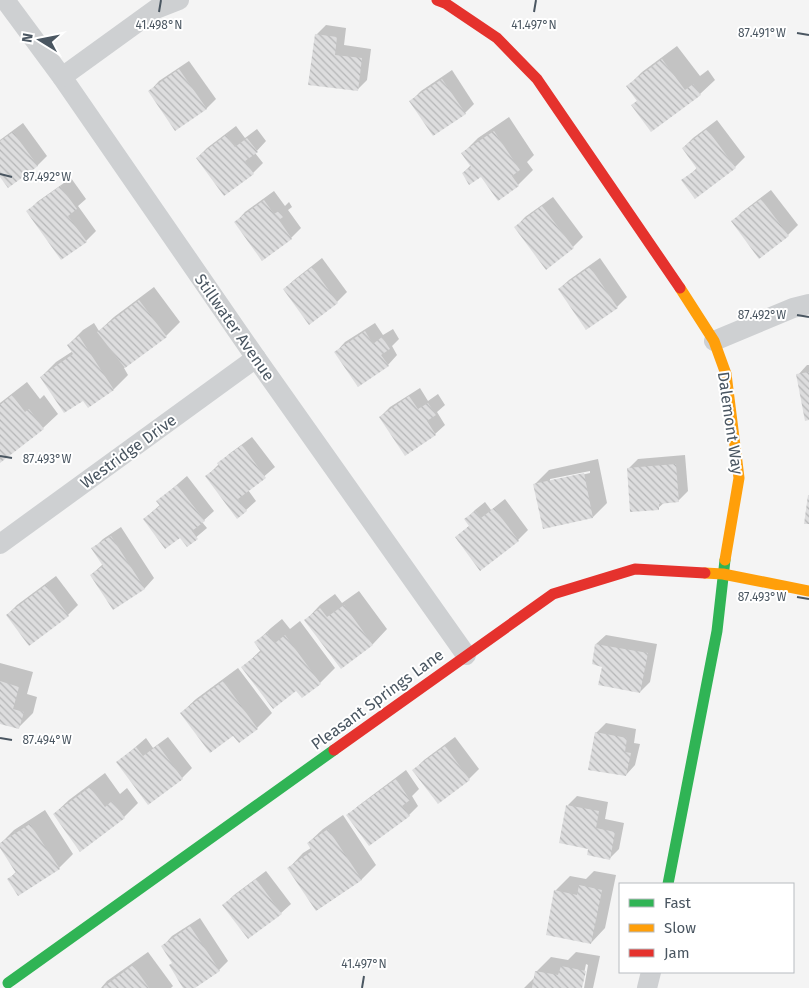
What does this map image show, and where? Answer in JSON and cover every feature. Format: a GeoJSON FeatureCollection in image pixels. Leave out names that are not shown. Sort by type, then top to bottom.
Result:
{"type":"FeatureCollection","features":[{"type":"Feature","properties":{"kind":"street","name":"Stillwater Avenue"},"geometry":{"type":"LineString","coordinates":[[5,0],[62,77],[256,358],[466,655]]}},
{"type":"Feature","properties":{"kind":"street"},"geometry":{"type":"LineString","coordinates":[[62,77],[156,9],[180,0]]}},
{"type":"Feature","properties":{"kind":"street","name":"Dalemont Way"},"geometry":{"type":"LineString","coordinates":[[437,0],[445,3],[497,38],[537,79],[664,262],[714,341],[726,374],[739,478],[723,574],[717,631],[668,883]]}},
{"type":"Feature","properties":{"kind":"street"},"geometry":{"type":"LineString","coordinates":[[714,341],[793,308],[809,304]]}},
{"type":"Feature","properties":{"kind":"street","name":"Westridge Drive"},"geometry":{"type":"LineString","coordinates":[[0,544],[256,358]]}},
{"type":"Feature","properties":{"kind":"street","name":"Pleasant Springs Lane"},"geometry":{"type":"LineString","coordinates":[[7,981],[553,594],[635,569],[723,574],[809,591]]}},
{"type":"Feature","properties":{"kind":"street"},"geometry":{"type":"LineString","coordinates":[[647,988],[651,973]]}},
{"type":"Feature","properties":{"kind":"building"},"geometry":{"type":"Polygon","coordinates":[[[315,34],[337,37],[335,55],[362,58],[358,91],[308,85],[315,34]]]}},
{"type":"Feature","properties":{"kind":"building"},"geometry":{"type":"Polygon","coordinates":[[[662,59],[685,90],[693,84],[701,95],[651,132],[631,105],[637,101],[626,86],[662,59]]]}},
{"type":"Feature","properties":{"kind":"building"},"geometry":{"type":"Polygon","coordinates":[[[179,69],[207,109],[175,131],[148,91],[179,69]]]}},
{"type":"Feature","properties":{"kind":"building"},"geometry":{"type":"Polygon","coordinates":[[[442,79],[466,114],[433,136],[409,101],[442,79]]]}},
{"type":"Feature","properties":{"kind":"building"},"geometry":{"type":"Polygon","coordinates":[[[707,129],[736,168],[695,199],[681,180],[697,169],[682,148],[707,129]]]}},
{"type":"Feature","properties":{"kind":"building"},"geometry":{"type":"Polygon","coordinates":[[[494,131],[520,170],[512,176],[519,186],[498,201],[481,177],[469,185],[462,173],[471,167],[461,153],[494,131]]]}},
{"type":"Feature","properties":{"kind":"building"},"geometry":{"type":"Polygon","coordinates":[[[13,132],[38,166],[8,188],[0,177],[0,141],[13,132]]]}},
{"type":"Feature","properties":{"kind":"building"},"geometry":{"type":"Polygon","coordinates":[[[226,135],[235,147],[247,138],[258,152],[245,161],[254,174],[224,196],[196,158],[226,135]]]}},
{"type":"Feature","properties":{"kind":"building"},"geometry":{"type":"Polygon","coordinates":[[[60,186],[77,209],[68,216],[87,242],[61,260],[26,211],[60,186]]]}},
{"type":"Feature","properties":{"kind":"building"},"geometry":{"type":"Polygon","coordinates":[[[761,199],[789,236],[759,259],[731,221],[761,199]]]}},
{"type":"Feature","properties":{"kind":"building"},"geometry":{"type":"Polygon","coordinates":[[[264,200],[274,214],[279,211],[283,217],[279,220],[292,239],[262,261],[234,222],[264,200]]]}},
{"type":"Feature","properties":{"kind":"building"},"geometry":{"type":"Polygon","coordinates":[[[542,206],[574,248],[546,270],[514,227],[542,206]]]}},
{"type":"Feature","properties":{"kind":"building"},"geometry":{"type":"Polygon","coordinates":[[[312,267],[338,303],[309,325],[283,289],[312,267]]]}},
{"type":"Feature","properties":{"kind":"building"},"geometry":{"type":"Polygon","coordinates":[[[590,267],[618,308],[586,330],[558,289],[590,267]]]}},
{"type":"Feature","properties":{"kind":"building"},"geometry":{"type":"Polygon","coordinates":[[[139,300],[167,337],[125,368],[97,332],[139,300]]]}},
{"type":"Feature","properties":{"kind":"building"},"geometry":{"type":"Polygon","coordinates":[[[365,331],[373,344],[382,337],[390,349],[381,355],[389,366],[358,387],[334,352],[365,331]]]}},
{"type":"Feature","properties":{"kind":"building"},"geometry":{"type":"Polygon","coordinates":[[[79,336],[114,390],[88,408],[83,401],[64,413],[40,377],[73,354],[67,345],[79,336]]]}},
{"type":"Feature","properties":{"kind":"building"},"geometry":{"type":"Polygon","coordinates":[[[809,372],[809,420],[805,421],[796,374],[809,372]]]}},
{"type":"Feature","properties":{"kind":"building"},"geometry":{"type":"Polygon","coordinates":[[[12,395],[25,412],[29,409],[44,429],[0,463],[0,405],[12,395]]]}},
{"type":"Feature","properties":{"kind":"building"},"geometry":{"type":"Polygon","coordinates":[[[409,396],[418,409],[428,403],[436,415],[427,421],[436,435],[405,456],[379,417],[409,396]]]}},
{"type":"Feature","properties":{"kind":"building"},"geometry":{"type":"Polygon","coordinates":[[[242,445],[266,478],[238,499],[247,511],[237,519],[205,476],[219,466],[217,463],[242,445]]]}},
{"type":"Feature","properties":{"kind":"building"},"geometry":{"type":"Polygon","coordinates":[[[676,464],[679,502],[659,504],[659,510],[630,512],[627,468],[676,464]]]}},
{"type":"Feature","properties":{"kind":"building"},"geometry":{"type":"Polygon","coordinates":[[[584,473],[593,518],[543,529],[533,484],[584,473]]]}},
{"type":"Feature","properties":{"kind":"building"},"geometry":{"type":"Polygon","coordinates":[[[177,485],[205,521],[192,531],[198,539],[187,547],[180,538],[165,549],[143,519],[160,506],[156,501],[177,485]]]}},
{"type":"Feature","properties":{"kind":"building"},"geometry":{"type":"Polygon","coordinates":[[[808,495],[809,524],[804,524],[808,495]]]}},
{"type":"Feature","properties":{"kind":"building"},"geometry":{"type":"Polygon","coordinates":[[[494,508],[519,541],[480,571],[455,537],[469,526],[464,519],[475,511],[481,518],[494,508]]]}},
{"type":"Feature","properties":{"kind":"building"},"geometry":{"type":"Polygon","coordinates":[[[111,536],[145,589],[113,610],[90,575],[103,566],[91,548],[111,536]]]}},
{"type":"Feature","properties":{"kind":"building"},"geometry":{"type":"Polygon","coordinates":[[[46,585],[69,616],[29,646],[6,615],[46,585]]]}},
{"type":"Feature","properties":{"kind":"building"},"geometry":{"type":"Polygon","coordinates":[[[344,605],[373,645],[341,669],[304,620],[320,608],[327,617],[344,605]]]}},
{"type":"Feature","properties":{"kind":"building"},"geometry":{"type":"Polygon","coordinates":[[[267,633],[275,643],[285,635],[321,684],[302,698],[296,691],[273,709],[241,667],[261,652],[254,642],[267,633]]]}},
{"type":"Feature","properties":{"kind":"building"},"geometry":{"type":"Polygon","coordinates":[[[595,644],[648,653],[640,693],[598,685],[602,667],[592,664],[595,644]]]}},
{"type":"Feature","properties":{"kind":"building"},"geometry":{"type":"Polygon","coordinates":[[[0,681],[19,687],[13,709],[24,712],[19,729],[0,724],[0,681]]]}},
{"type":"Feature","properties":{"kind":"building"},"geometry":{"type":"Polygon","coordinates":[[[223,681],[258,729],[239,743],[233,736],[210,753],[180,713],[223,681]]]}},
{"type":"Feature","properties":{"kind":"building"},"geometry":{"type":"Polygon","coordinates":[[[595,732],[627,738],[625,752],[631,753],[626,776],[588,770],[595,732]]]}},
{"type":"Feature","properties":{"kind":"building"},"geometry":{"type":"Polygon","coordinates":[[[158,745],[183,779],[148,805],[116,762],[136,747],[143,756],[158,745]]]}},
{"type":"Feature","properties":{"kind":"building"},"geometry":{"type":"Polygon","coordinates":[[[445,746],[470,780],[438,804],[412,770],[445,746]]]}},
{"type":"Feature","properties":{"kind":"building"},"geometry":{"type":"Polygon","coordinates":[[[396,779],[410,800],[402,806],[410,816],[369,846],[346,815],[396,779]]]}},
{"type":"Feature","properties":{"kind":"building"},"geometry":{"type":"Polygon","coordinates":[[[90,787],[105,807],[112,801],[125,818],[80,852],[53,814],[90,787]]]}},
{"type":"Feature","properties":{"kind":"building"},"geometry":{"type":"Polygon","coordinates":[[[566,805],[599,811],[596,828],[615,832],[610,860],[587,855],[588,849],[559,843],[566,805]]]}},
{"type":"Feature","properties":{"kind":"building"},"geometry":{"type":"Polygon","coordinates":[[[30,824],[60,869],[18,896],[7,879],[16,873],[0,848],[0,843],[30,824]]]}},
{"type":"Feature","properties":{"kind":"building"},"geometry":{"type":"Polygon","coordinates":[[[328,829],[362,880],[316,911],[287,868],[312,851],[307,843],[328,829]]]}},
{"type":"Feature","properties":{"kind":"building"},"geometry":{"type":"Polygon","coordinates":[[[256,879],[282,914],[248,939],[222,905],[256,879]]]}},
{"type":"Feature","properties":{"kind":"building"},"geometry":{"type":"Polygon","coordinates":[[[579,885],[602,890],[591,944],[546,935],[554,890],[577,895],[579,885]]]}},
{"type":"Feature","properties":{"kind":"building"},"geometry":{"type":"Polygon","coordinates":[[[190,926],[220,971],[195,988],[183,988],[169,965],[172,963],[161,946],[190,926]]]}},
{"type":"Feature","properties":{"kind":"building"},"geometry":{"type":"Polygon","coordinates":[[[133,965],[149,988],[102,988],[133,965]]]}},
{"type":"Feature","properties":{"kind":"building"},"geometry":{"type":"Polygon","coordinates":[[[561,966],[586,971],[582,988],[532,988],[535,971],[558,975],[561,966]]]}},
{"type":"Feature","properties":{"kind":"traffic: fast"},"geometry":{"type":"LineString","coordinates":[[668,883],[717,631],[725,560]]}},
{"type":"Feature","properties":{"kind":"traffic: fast"},"geometry":{"type":"LineString","coordinates":[[8,983],[334,750]]}},
{"type":"Feature","properties":{"kind":"traffic: slow"},"geometry":{"type":"LineString","coordinates":[[680,288],[714,341],[726,374],[739,478],[725,560]]}},
{"type":"Feature","properties":{"kind":"traffic: slow"},"geometry":{"type":"LineString","coordinates":[[705,573],[723,574],[809,591]]}},
{"type":"Feature","properties":{"kind":"traffic: jam"},"geometry":{"type":"LineString","coordinates":[[437,0],[445,3],[497,38],[537,79],[680,288]]}},
{"type":"Feature","properties":{"kind":"traffic: jam"},"geometry":{"type":"LineString","coordinates":[[334,750],[553,594],[635,569],[705,573]]}}]}
